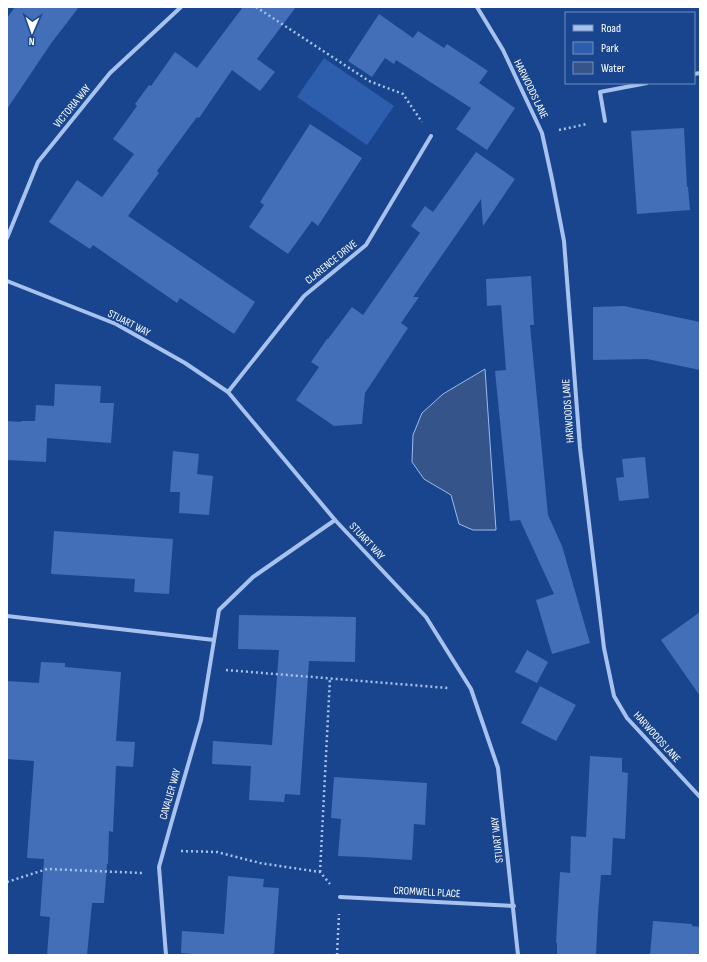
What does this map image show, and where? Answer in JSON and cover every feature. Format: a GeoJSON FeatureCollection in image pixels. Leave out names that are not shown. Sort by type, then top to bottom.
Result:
{"type":"FeatureCollection","features":[{"type":"Feature","properties":{"kind":"street","name":"VICTORIA WAY"},"geometry":{"type":"LineString","coordinates":[[7,238],[38,162],[110,73],[181,7]]}},
{"type":"Feature","properties":{"kind":"street","name":"HARWOODS LANE"},"geometry":{"type":"LineString","coordinates":[[477,7],[503,50],[542,134],[552,179],[564,241],[580,448],[604,648],[614,696],[627,718],[700,797]]}},
{"type":"Feature","properties":{"kind":"street"},"geometry":{"type":"LineString","coordinates":[[605,121],[600,92],[643,84]]}},
{"type":"Feature","properties":{"kind":"street","name":"CLARENCE DRIVE"},"geometry":{"type":"LineString","coordinates":[[228,392],[304,296],[366,245],[431,136]]}},
{"type":"Feature","properties":{"kind":"street","name":"STUART WAY"},"geometry":{"type":"LineString","coordinates":[[7,281],[116,324],[186,363],[228,392],[335,520],[426,617],[471,689],[498,768],[514,906],[518,955]]}},
{"type":"Feature","properties":{"kind":"street","name":"CAVALIER WAY"},"geometry":{"type":"LineString","coordinates":[[166,955],[159,867],[201,720],[219,610],[254,577],[335,520]]}},
{"type":"Feature","properties":{"kind":"street"},"geometry":{"type":"LineString","coordinates":[[7,616],[214,640]]}},
{"type":"Feature","properties":{"kind":"street","name":"CROMWELL PLACE"},"geometry":{"type":"LineString","coordinates":[[340,896],[514,906]]}},
{"type":"Feature","properties":{"kind":"path"},"geometry":{"type":"LineString","coordinates":[[256,7],[369,82],[403,94],[431,136]]}},
{"type":"Feature","properties":{"kind":"path"},"geometry":{"type":"LineString","coordinates":[[542,134],[605,121]]}},
{"type":"Feature","properties":{"kind":"path"},"geometry":{"type":"LineString","coordinates":[[210,668],[471,689]]}},
{"type":"Feature","properties":{"kind":"path"},"geometry":{"type":"LineString","coordinates":[[320,872],[330,678]]}},
{"type":"Feature","properties":{"kind":"path"},"geometry":{"type":"LineString","coordinates":[[163,851],[217,852],[260,863],[320,872],[340,896],[337,955]]}},
{"type":"Feature","properties":{"kind":"path"},"geometry":{"type":"LineString","coordinates":[[7,882],[47,869],[160,874]]}},
{"type":"Feature","properties":{"kind":"green space"},"geometry":{"type":"Polygon","coordinates":[[[324,58],[394,106],[367,145],[297,97],[324,58]]]}},
{"type":"Feature","properties":{"kind":"water"},"geometry":{"type":"Polygon","coordinates":[[[485,369],[496,530],[473,530],[459,524],[451,495],[424,479],[412,462],[413,435],[422,413],[443,394],[485,369]]]}},
{"type":"Feature","properties":{"kind":"building"},"geometry":{"type":"Polygon","coordinates":[[[15,7],[79,7],[52,42],[7,109],[7,18],[15,7]]]}},
{"type":"Feature","properties":{"kind":"building"},"geometry":{"type":"Polygon","coordinates":[[[243,7],[296,7],[257,59],[275,72],[260,91],[232,70],[199,118],[197,117],[157,171],[159,173],[128,216],[255,302],[234,334],[180,298],[177,303],[93,245],[90,249],[49,222],[77,180],[102,197],[134,154],[113,139],[137,106],[135,104],[149,85],[151,86],[175,52],[197,68],[243,7]]]}},
{"type":"Feature","properties":{"kind":"building"},"geometry":{"type":"Polygon","coordinates":[[[379,14],[413,38],[418,31],[444,48],[447,44],[488,71],[479,83],[515,108],[487,150],[456,129],[471,108],[396,60],[394,64],[385,58],[372,77],[348,61],[379,14]]]}},
{"type":"Feature","properties":{"kind":"building"},"geometry":{"type":"Polygon","coordinates":[[[310,124],[362,158],[318,226],[312,221],[288,254],[249,227],[264,205],[260,202],[310,124]]]}},
{"type":"Feature","properties":{"kind":"building"},"geometry":{"type":"Polygon","coordinates":[[[684,128],[687,187],[690,210],[637,214],[631,131],[684,128]]]}},
{"type":"Feature","properties":{"kind":"building"},"geometry":{"type":"Polygon","coordinates":[[[476,152],[515,179],[483,226],[481,199],[413,297],[419,297],[401,323],[408,328],[365,393],[362,424],[334,426],[296,400],[319,367],[311,362],[352,307],[363,315],[420,233],[411,226],[425,206],[433,212],[476,152]]]}},
{"type":"Feature","properties":{"kind":"building"},"geometry":{"type":"Polygon","coordinates":[[[531,276],[534,325],[530,325],[548,515],[562,546],[590,643],[552,654],[536,600],[554,594],[520,520],[510,521],[495,371],[506,370],[501,305],[487,306],[486,279],[531,276]]]}},
{"type":"Feature","properties":{"kind":"building"},"geometry":{"type":"Polygon","coordinates":[[[624,306],[700,322],[700,370],[647,359],[593,360],[593,307],[624,306]]]}},
{"type":"Feature","properties":{"kind":"building"},"geometry":{"type":"Polygon","coordinates":[[[55,384],[101,386],[100,403],[114,403],[111,443],[47,438],[46,462],[7,460],[7,421],[35,421],[36,405],[54,406],[55,384]]]}},
{"type":"Feature","properties":{"kind":"building"},"geometry":{"type":"Polygon","coordinates":[[[173,451],[199,454],[197,474],[213,476],[209,515],[179,513],[180,492],[170,492],[173,451]]]}},
{"type":"Feature","properties":{"kind":"building"},"geometry":{"type":"Polygon","coordinates":[[[645,457],[649,498],[619,501],[616,478],[624,477],[622,459],[645,457]]]}},
{"type":"Feature","properties":{"kind":"building"},"geometry":{"type":"Polygon","coordinates":[[[54,531],[173,539],[169,594],[134,592],[135,579],[51,574],[54,531]]]}},
{"type":"Feature","properties":{"kind":"building"},"geometry":{"type":"Polygon","coordinates":[[[700,612],[700,696],[661,640],[700,612]]]}},
{"type":"Feature","properties":{"kind":"building"},"geometry":{"type":"Polygon","coordinates":[[[239,615],[356,617],[355,662],[309,661],[300,795],[285,794],[284,802],[249,800],[251,766],[212,764],[213,741],[272,745],[279,650],[238,649],[239,615]]]}},
{"type":"Feature","properties":{"kind":"building"},"geometry":{"type":"Polygon","coordinates":[[[527,650],[548,662],[537,683],[515,672],[527,650]]]}},
{"type":"Feature","properties":{"kind":"building"},"geometry":{"type":"Polygon","coordinates":[[[41,662],[65,663],[65,667],[121,672],[116,741],[135,742],[133,767],[116,766],[113,832],[109,831],[108,864],[104,903],[92,903],[87,955],[47,955],[50,917],[40,916],[44,859],[27,858],[34,761],[7,759],[7,681],[39,683],[41,662]]]}},
{"type":"Feature","properties":{"kind":"building"},"geometry":{"type":"Polygon","coordinates":[[[540,686],[576,705],[556,741],[521,723],[540,686]]]}},
{"type":"Feature","properties":{"kind":"building"},"geometry":{"type":"Polygon","coordinates":[[[590,756],[622,758],[622,772],[628,773],[625,839],[613,838],[611,875],[601,875],[596,955],[557,955],[556,942],[560,872],[570,873],[571,836],[586,837],[590,756]]]}},
{"type":"Feature","properties":{"kind":"building"},"geometry":{"type":"Polygon","coordinates":[[[334,777],[427,783],[425,825],[414,824],[412,860],[338,856],[341,819],[331,818],[334,777]]]}},
{"type":"Feature","properties":{"kind":"building"},"geometry":{"type":"Polygon","coordinates":[[[228,876],[264,879],[263,887],[279,888],[274,955],[202,955],[181,953],[182,931],[224,934],[228,876]]]}},
{"type":"Feature","properties":{"kind":"building"},"geometry":{"type":"Polygon","coordinates":[[[653,921],[692,924],[692,926],[700,927],[700,955],[650,955],[653,921]]]}}]}
